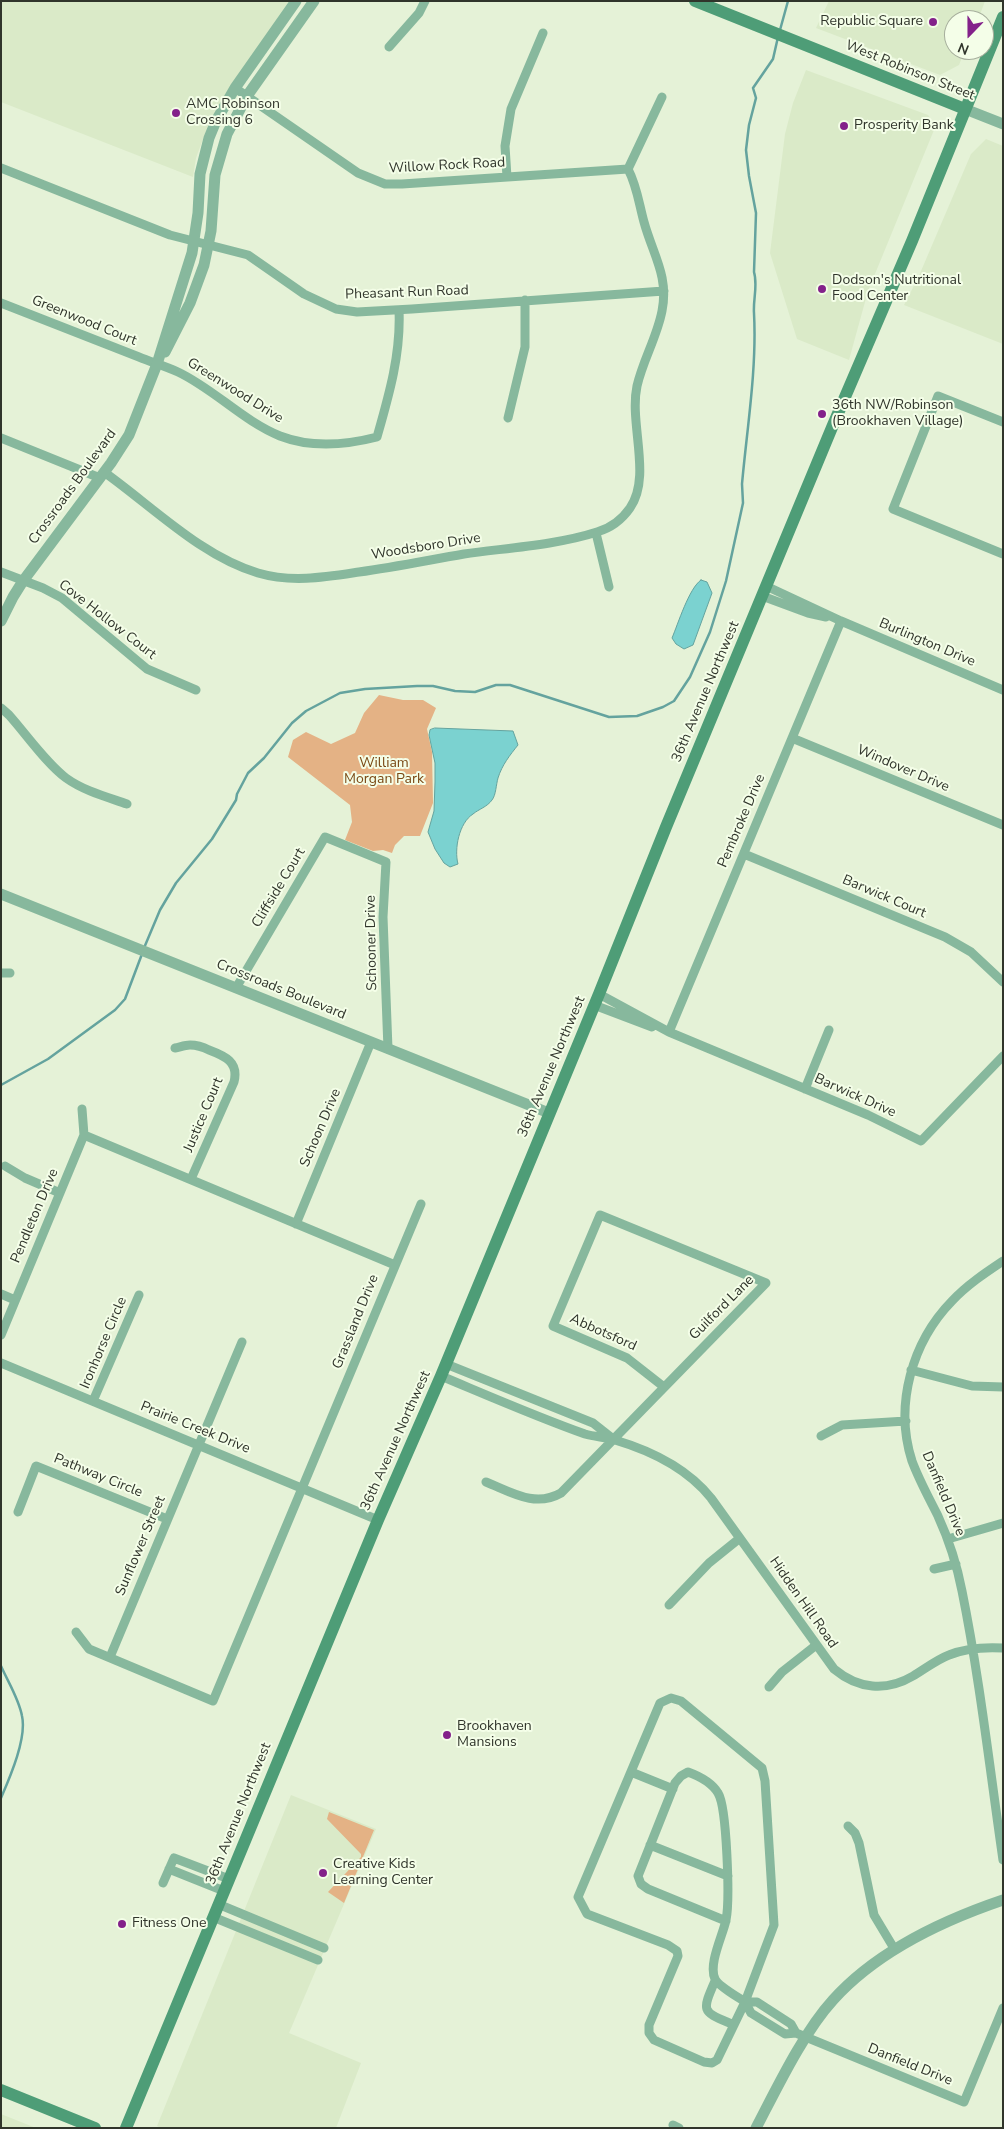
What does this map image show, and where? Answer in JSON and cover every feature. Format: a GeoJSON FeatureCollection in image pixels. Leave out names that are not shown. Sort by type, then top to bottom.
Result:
{"type":"FeatureCollection","features":[{"type":"Feature","properties":{"kind":"main road","name":"West Robinson Street"},"geometry":{"type":"LineString","coordinates":[[695,1],[966,109]]}},
{"type":"Feature","properties":{"kind":"main road","name":"36th Avenue Northwest"},"geometry":{"type":"LineString","coordinates":[[126,2128],[378,1520],[446,1364],[666,827],[1003,17]]}},
{"type":"Feature","properties":{"kind":"main road"},"geometry":{"type":"LineString","coordinates":[[1,2090],[95,2128]]}},
{"type":"Feature","properties":{"kind":"street","name":"Crossroads Boulevard"},"geometry":{"type":"LineString","coordinates":[[157,364],[192,253],[198,214],[200,174],[216,121],[235,88],[296,1]]}},
{"type":"Feature","properties":{"kind":"street","name":"Crossroads Boulevard"},"geometry":{"type":"LineString","coordinates":[[1,620],[12,596],[102,475],[129,435],[157,364],[190,302],[204,265],[211,231],[217,165],[227,134],[247,96],[314,1]]}},
{"type":"Feature","properties":{"kind":"street"},"geometry":{"type":"LineString","coordinates":[[389,47],[419,13],[425,1]]}},
{"type":"Feature","properties":{"kind":"street"},"geometry":{"type":"LineString","coordinates":[[506,177],[505,146],[511,109],[543,34]]}},
{"type":"Feature","properties":{"kind":"street","name":"Willow Rock Road"},"geometry":{"type":"LineString","coordinates":[[235,88],[358,173],[386,184],[628,169]]}},
{"type":"Feature","properties":{"kind":"street"},"geometry":{"type":"LineString","coordinates":[[628,169],[662,97]]}},
{"type":"Feature","properties":{"kind":"street","name":"West Robinson Street"},"geometry":{"type":"LineString","coordinates":[[966,109],[1003,124]]}},
{"type":"Feature","properties":{"kind":"street","name":"Pheasant Run Road"},"geometry":{"type":"LineString","coordinates":[[1,168],[170,235],[248,255],[304,294],[336,309],[357,312],[399,310],[664,290]]}},
{"type":"Feature","properties":{"kind":"street","name":"Woodsboro Drive"},"geometry":{"type":"LineString","coordinates":[[1,438],[102,475],[221,558],[248,569],[278,577],[328,576],[564,540],[596,533],[620,521],[638,493],[640,476],[635,406],[642,368],[660,320],[664,290],[664,280],[644,224],[635,182],[628,169]]}},
{"type":"Feature","properties":{"kind":"street"},"geometry":{"type":"LineString","coordinates":[[508,418],[525,347],[525,300]]}},
{"type":"Feature","properties":{"kind":"street","name":"Greenwood Court"},"geometry":{"type":"LineString","coordinates":[[1,302],[157,364]]}},
{"type":"Feature","properties":{"kind":"street","name":"Greenwood Drive"},"geometry":{"type":"LineString","coordinates":[[157,364],[208,388],[254,421],[281,436],[302,442],[325,444],[361,441],[377,437],[397,360],[400,334],[399,310]]}},
{"type":"Feature","properties":{"kind":"street"},"geometry":{"type":"LineString","coordinates":[[1003,422],[938,396],[892,509],[1003,554]]}},
{"type":"Feature","properties":{"kind":"street"},"geometry":{"type":"LineString","coordinates":[[596,533],[609,587]]}},
{"type":"Feature","properties":{"kind":"street","name":"Cove Hollow Court"},"geometry":{"type":"LineString","coordinates":[[1,572],[62,598],[147,669],[196,690]]}},
{"type":"Feature","properties":{"kind":"street","name":"Burlington Drive"},"geometry":{"type":"LineString","coordinates":[[764,591],[841,621],[1003,690]]}},
{"type":"Feature","properties":{"kind":"street","name":"Pembroke Drive"},"geometry":{"type":"LineString","coordinates":[[669,1032],[841,621]]}},
{"type":"Feature","properties":{"kind":"street"},"geometry":{"type":"LineString","coordinates":[[1,708],[9,714],[50,763],[66,778],[127,804]]}},
{"type":"Feature","properties":{"kind":"street","name":"Windover Drive"},"geometry":{"type":"LineString","coordinates":[[792,738],[1003,825]]}},
{"type":"Feature","properties":{"kind":"street","name":"Cliffside Court"},"geometry":{"type":"LineString","coordinates":[[236,988],[325,837],[363,852]]}},
{"type":"Feature","properties":{"kind":"street","name":"Schooner Drive"},"geometry":{"type":"LineString","coordinates":[[363,852],[386,862],[383,917],[388,1049]]}},
{"type":"Feature","properties":{"kind":"street","name":"Barwick Court"},"geometry":{"type":"LineString","coordinates":[[744,854],[945,937],[971,952],[1003,982]]}},
{"type":"Feature","properties":{"kind":"street","name":"Crossroads Boulevard"},"geometry":{"type":"LineString","coordinates":[[1,894],[549,1113]]}},
{"type":"Feature","properties":{"kind":"street","name":"Barwick Drive"},"geometry":{"type":"LineString","coordinates":[[596,1000],[874,1118],[920,1141],[1003,1056]]}},
{"type":"Feature","properties":{"kind":"street"},"geometry":{"type":"LineString","coordinates":[[805,1089],[829,1030]]}},
{"type":"Feature","properties":{"kind":"street","name":"Schoon Drive"},"geometry":{"type":"LineString","coordinates":[[296,1224],[370,1042]]}},
{"type":"Feature","properties":{"kind":"street","name":"Justice Court"},"geometry":{"type":"LineString","coordinates":[[175,1048],[192,1045],[222,1054],[232,1062],[235,1072],[234,1082],[191,1179]]}},
{"type":"Feature","properties":{"kind":"street"},"geometry":{"type":"LineString","coordinates":[[82,1109],[84,1135]]}},
{"type":"Feature","properties":{"kind":"street","name":"Grassland Drive"},"geometry":{"type":"LineString","coordinates":[[84,1135],[395,1264],[212,1701],[110,1657]]}},
{"type":"Feature","properties":{"kind":"street","name":"Pendleton Drive"},"geometry":{"type":"LineString","coordinates":[[1,1335],[84,1135]]}},
{"type":"Feature","properties":{"kind":"street"},"geometry":{"type":"LineString","coordinates":[[4,1166],[25,1178],[60,1193]]}},
{"type":"Feature","properties":{"kind":"street"},"geometry":{"type":"LineString","coordinates":[[395,1264],[420,1204]]}},
{"type":"Feature","properties":{"kind":"street","name":"Guilford Lane"},"geometry":{"type":"LineString","coordinates":[[486,1482],[530,1499],[553,1498],[561,1493],[766,1283],[600,1215]]}},
{"type":"Feature","properties":{"kind":"street","name":"Abbotsford"},"geometry":{"type":"LineString","coordinates":[[600,1215],[553,1326],[621,1354],[643,1368],[664,1387]]}},
{"type":"Feature","properties":{"kind":"street","name":"Danfield Drive"},"geometry":{"type":"LineString","coordinates":[[1003,1261],[969,1285],[944,1310],[927,1332],[911,1370],[906,1406],[906,1421],[912,1460],[948,1539],[956,1564],[972,1650],[1003,1860]]}},
{"type":"Feature","properties":{"kind":"street"},"geometry":{"type":"LineString","coordinates":[[1,1294],[15,1300]]}},
{"type":"Feature","properties":{"kind":"street","name":"Ironhorse Circle"},"geometry":{"type":"LineString","coordinates":[[94,1401],[139,1295]]}},
{"type":"Feature","properties":{"kind":"street","name":"Sunflower Street"},"geometry":{"type":"LineString","coordinates":[[110,1657],[242,1342]]}},
{"type":"Feature","properties":{"kind":"street","name":"Prairie Creek Drive"},"geometry":{"type":"LineString","coordinates":[[1,1363],[303,1487],[378,1520]]}},
{"type":"Feature","properties":{"kind":"street","name":"Hidden Hill Road"},"geometry":{"type":"LineString","coordinates":[[446,1364],[593,1423],[614,1439]]}},
{"type":"Feature","properties":{"kind":"street"},"geometry":{"type":"LineString","coordinates":[[911,1370],[972,1386],[1003,1387]]}},
{"type":"Feature","properties":{"kind":"street","name":"Hidden Hill Road"},"geometry":{"type":"LineString","coordinates":[[441,1376],[588,1435],[614,1439],[664,1459],[686,1472],[703,1488],[815,1646],[842,1676],[860,1685],[877,1687],[903,1682],[938,1660],[955,1652],[1003,1648]]}},
{"type":"Feature","properties":{"kind":"street"},"geometry":{"type":"LineString","coordinates":[[821,1436],[842,1425],[906,1421]]}},
{"type":"Feature","properties":{"kind":"street","name":"Pathway Circle"},"geometry":{"type":"LineString","coordinates":[[18,1512],[36,1466],[167,1519]]}},
{"type":"Feature","properties":{"kind":"street"},"geometry":{"type":"LineString","coordinates":[[948,1539],[1003,1523]]}},
{"type":"Feature","properties":{"kind":"street"},"geometry":{"type":"LineString","coordinates":[[668,1605],[709,1563],[740,1538]]}},
{"type":"Feature","properties":{"kind":"street"},"geometry":{"type":"LineString","coordinates":[[934,1569],[956,1564]]}},
{"type":"Feature","properties":{"kind":"street"},"geometry":{"type":"LineString","coordinates":[[76,1632],[89,1649],[110,1657]]}},
{"type":"Feature","properties":{"kind":"street"},"geometry":{"type":"LineString","coordinates":[[769,1687],[782,1672],[815,1646]]}},
{"type":"Feature","properties":{"kind":"street"},"geometry":{"type":"LineString","coordinates":[[671,1698],[681,1701],[762,1768],[765,1781],[774,1925],[745,2002],[718,2060],[712,2063],[704,2062],[654,2040],[649,2033],[650,2025],[678,1956],[677,1951],[668,1945],[587,1914],[578,1897],[630,1772],[660,1703],[671,1698]]}},
{"type":"Feature","properties":{"kind":"street"},"geometry":{"type":"LineString","coordinates":[[630,1772],[673,1789]]}},
{"type":"Feature","properties":{"kind":"street"},"geometry":{"type":"LineString","coordinates":[[726,1921],[641,1884],[638,1876],[673,1789],[681,1776],[688,1772],[697,1775],[712,1786],[720,1795],[729,1898],[726,1921],[717,1947],[715,1981],[706,2003],[706,2008],[712,2015],[734,2025]]}},
{"type":"Feature","properties":{"kind":"street"},"geometry":{"type":"LineString","coordinates":[[848,1826],[855,1833],[859,1843],[874,1915],[895,1950]]}},
{"type":"Feature","properties":{"kind":"street"},"geometry":{"type":"LineString","coordinates":[[650,1845],[728,1876]]}},
{"type":"Feature","properties":{"kind":"street"},"geometry":{"type":"LineString","coordinates":[[163,1883],[174,1858],[226,1885]]}},
{"type":"Feature","properties":{"kind":"street"},"geometry":{"type":"LineString","coordinates":[[756,2128],[801,2035],[848,1985],[895,1950],[959,1917],[1003,1900]]}},
{"type":"Feature","properties":{"kind":"street"},"geometry":{"type":"LineString","coordinates":[[218,1904],[324,1948]]}},
{"type":"Feature","properties":{"kind":"street"},"geometry":{"type":"LineString","coordinates":[[213,1917],[318,1960]]}},
{"type":"Feature","properties":{"kind":"street"},"geometry":{"type":"LineString","coordinates":[[715,1981],[745,2002],[757,2002],[791,2024],[801,2035]]}},
{"type":"Feature","properties":{"kind":"street","name":"Danfield Drive"},"geometry":{"type":"LineString","coordinates":[[801,2035],[964,2102],[1003,2008]]}},
{"type":"Feature","properties":{"kind":"shaded area"},"geometry":{"type":"Polygon","coordinates":[[[1,1],[289,1],[209,123],[196,158],[193,177],[1,102],[1,1]]]}},
{"type":"Feature","properties":{"kind":"shaded area"},"geometry":{"type":"Polygon","coordinates":[[[829,1],[985,1],[982,10],[944,10],[944,60],[961,60],[959,65],[940,75],[816,28],[829,1]]]}},
{"type":"Feature","properties":{"kind":"shaded area"},"geometry":{"type":"Polygon","coordinates":[[[806,70],[928,115],[934,123],[934,130],[868,291],[849,360],[797,339],[770,253],[785,134],[793,103],[806,70]]]}},
{"type":"Feature","properties":{"kind":"shaded area"},"geometry":{"type":"Polygon","coordinates":[[[986,139],[1003,146],[1003,344],[904,305],[918,278],[971,154],[986,139]]]}},
{"type":"Feature","properties":{"kind":"shaded area"},"geometry":{"type":"Polygon","coordinates":[[[291,1795],[376,1829],[289,2033],[361,2063],[336,2128],[161,2128],[157,2126],[291,1795]]]}},
{"type":"Feature","properties":{"kind":"shaded area"},"geometry":{"type":"Polygon","coordinates":[[[1,2114],[36,2128],[1,2128],[1,2114]]]}},
{"type":"Feature","properties":{"kind":"green space","name":"William Morgan Park"},"geometry":{"type":"Polygon","coordinates":[[[379,695],[403,700],[423,700],[436,708],[427,729],[432,752],[433,803],[420,836],[404,836],[395,845],[392,853],[383,850],[373,851],[345,840],[352,822],[350,805],[288,757],[293,740],[306,732],[331,744],[355,733],[364,713],[379,695]]]}},
{"type":"Feature","properties":{"kind":"green space"},"geometry":{"type":"Polygon","coordinates":[[[329,1812],[374,1830],[344,1903],[328,1892],[361,1857],[361,1854],[327,1819],[329,1812]]]}},
{"type":"Feature","properties":{"kind":"water"},"geometry":{"type":"Polygon","coordinates":[[[701,580],[707,582],[712,593],[693,645],[684,649],[676,644],[672,638],[692,590],[701,580]]]}},
{"type":"Feature","properties":{"kind":"water"},"geometry":{"type":"Polygon","coordinates":[[[435,728],[513,731],[518,745],[502,769],[492,800],[468,818],[464,824],[457,844],[458,864],[450,867],[444,863],[435,849],[428,832],[434,811],[435,782],[435,763],[429,735],[430,730],[435,728]]]}},
{"type":"Feature","properties":{"kind":"waterway"},"geometry":{"type":"LineString","coordinates":[[780,30],[788,1]]}},
{"type":"Feature","properties":{"kind":"waterway"},"geometry":{"type":"LineString","coordinates":[[144,948],[160,910],[176,883],[212,839],[236,800],[237,794],[248,773],[264,758],[292,723],[306,711],[340,693],[365,689],[417,686],[433,686],[455,691],[475,692],[496,685],[510,685],[609,717],[637,716],[674,701],[690,677],[710,632],[726,581],[743,503],[742,484],[754,355],[756,282],[754,272],[756,213],[746,150],[749,125],[756,98],[753,88],[773,59],[778,37]]}},
{"type":"Feature","properties":{"kind":"waterway"},"geometry":{"type":"LineString","coordinates":[[1,1085],[48,1059],[115,1010],[125,999],[142,954]]}},
{"type":"Feature","properties":{"kind":"waterway"},"geometry":{"type":"LineString","coordinates":[[1,1666],[18,1703],[23,1725],[17,1757],[1,1798]]}},
{"type":"Feature","properties":{"kind":"place","name":"Republic Square"},"geometry":{"type":"Point","coordinates":[933,22]}},
{"type":"Feature","properties":{"kind":"place","name":"AMC Robinson Crossing 6"},"geometry":{"type":"Point","coordinates":[176,113]}},
{"type":"Feature","properties":{"kind":"place","name":"Prosperity Bank"},"geometry":{"type":"Point","coordinates":[844,126]}},
{"type":"Feature","properties":{"kind":"place","name":"Dodson's Nutritional Food Center"},"geometry":{"type":"Point","coordinates":[822,289]}},
{"type":"Feature","properties":{"kind":"place","name":"36th NW/Robinson (Brookhaven Village)"},"geometry":{"type":"Point","coordinates":[822,414]}},
{"type":"Feature","properties":{"kind":"place","name":"Brookhaven Mansions"},"geometry":{"type":"Point","coordinates":[447,1735]}},
{"type":"Feature","properties":{"kind":"place","name":"Creative Kids Learning Center"},"geometry":{"type":"Point","coordinates":[323,1873]}},
{"type":"Feature","properties":{"kind":"place","name":"Fitness One"},"geometry":{"type":"Point","coordinates":[122,1924]}}]}
